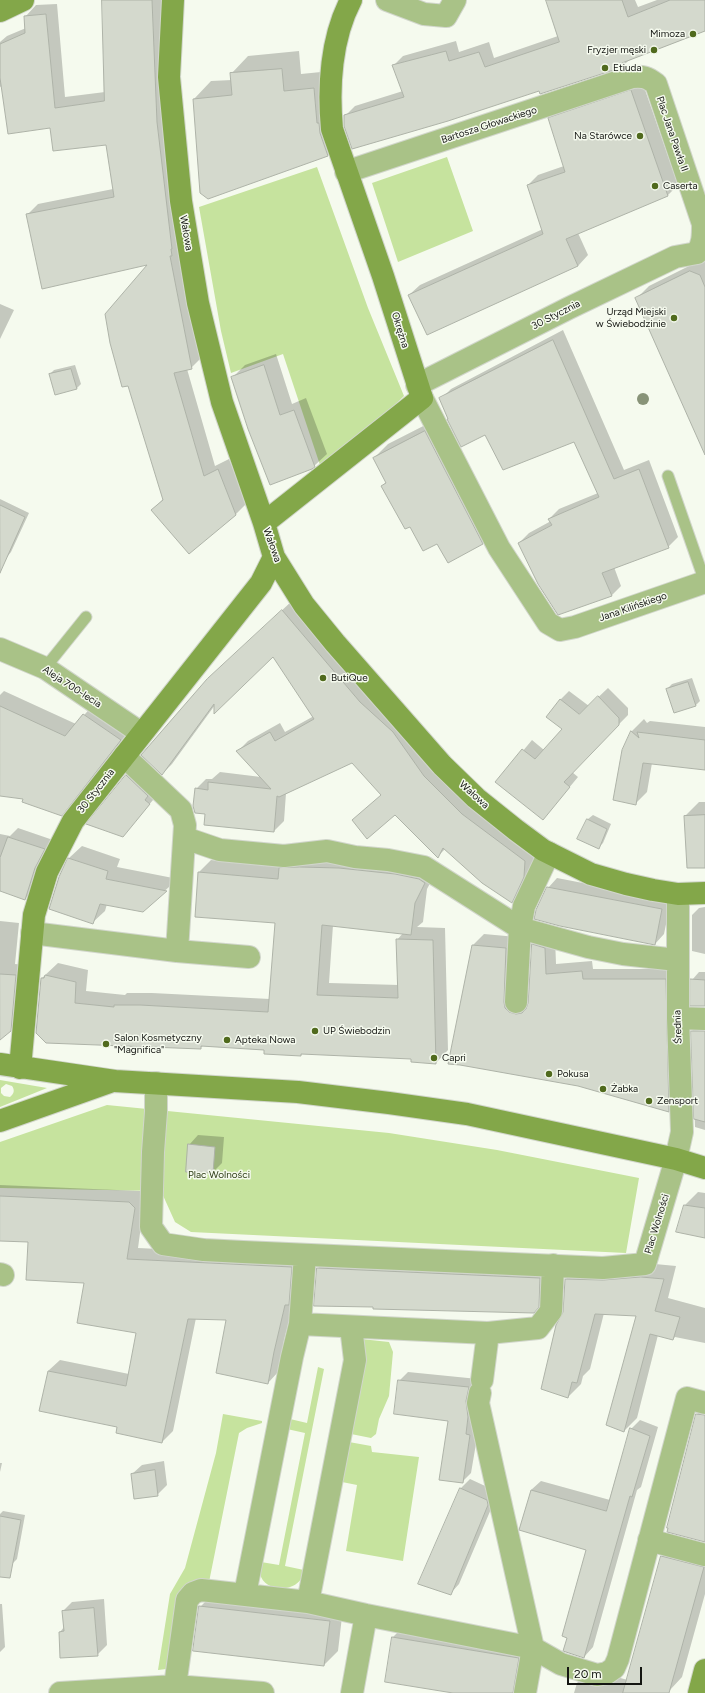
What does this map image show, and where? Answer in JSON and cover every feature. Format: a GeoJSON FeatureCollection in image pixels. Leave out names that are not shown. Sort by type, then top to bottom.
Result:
{"type":"FeatureCollection","features":[{"type":"Feature","properties":{"kind":"street"},"geometry":{"type":"LineString","coordinates":[[0,11],[24,0]]}},
{"type":"Feature","properties":{"kind":"street","name":"Wałowa"},"geometry":{"type":"LineString","coordinates":[[173,0],[169,77],[180,201],[198,303],[222,402],[264,523],[274,557],[304,605],[335,643],[442,765],[476,798],[516,830],[549,853],[591,874],[626,884],[678,894],[705,893]]}},
{"type":"Feature","properties":{"kind":"street","name":"Okrężna"},"geometry":{"type":"LineString","coordinates":[[351,0],[344,14],[331,69],[330,107],[332,129],[346,172],[383,276],[418,387],[499,548],[548,624],[560,630]]}},
{"type":"Feature","properties":{"kind":"street"},"geometry":{"type":"LineString","coordinates":[[387,0],[424,14],[446,16],[455,0]]}},
{"type":"Feature","properties":{"kind":"street","name":"Bartosza Głowackiego"},"geometry":{"type":"LineString","coordinates":[[346,172],[632,77]]}},
{"type":"Feature","properties":{"kind":"street","name":"Plac Jana Pawła II"},"geometry":{"type":"LineString","coordinates":[[632,77],[648,77],[656,84],[703,224],[701,257]]}},
{"type":"Feature","properties":{"kind":"street","name":"30 Stycznia"},"geometry":{"type":"LineString","coordinates":[[264,523],[418,387],[562,312],[675,258],[701,257]]}},
{"type":"Feature","properties":{"kind":"street","name":"30 Stycznia"},"geometry":{"type":"LineString","coordinates":[[10,1066],[34,915],[47,872],[69,828],[141,733],[261,583],[274,557]]}},
{"type":"Feature","properties":{"kind":"street","name":"Jana Kilińskiego"},"geometry":{"type":"LineString","coordinates":[[560,630],[615,614],[705,582]]}},
{"type":"Feature","properties":{"kind":"street","name":"Aleja 700-lecia"},"geometry":{"type":"LineString","coordinates":[[0,649],[45,668],[141,733]]}},
{"type":"Feature","properties":{"kind":"street"},"geometry":{"type":"LineString","coordinates":[[124,756],[181,810],[186,825],[177,951]]}},
{"type":"Feature","properties":{"kind":"street"},"geometry":{"type":"LineString","coordinates":[[185,838],[220,850],[284,856],[327,850],[354,857],[388,860],[424,867],[520,928],[588,947],[623,954],[677,960]]}},
{"type":"Feature","properties":{"kind":"street"},"geometry":{"type":"LineString","coordinates":[[516,1002],[520,928],[524,906],[549,853]]}},
{"type":"Feature","properties":{"kind":"street","name":"Średnia"},"geometry":{"type":"LineString","coordinates":[[676,1159],[682,1132],[677,960],[678,894]]}},
{"type":"Feature","properties":{"kind":"street"},"geometry":{"type":"LineString","coordinates":[[32,934],[177,951],[250,957]]}},
{"type":"Feature","properties":{"kind":"street"},"geometry":{"type":"LineString","coordinates":[[678,1018],[705,1019]]}},
{"type":"Feature","properties":{"kind":"street"},"geometry":{"type":"LineString","coordinates":[[10,1066],[115,1081],[298,1092],[389,1102],[467,1114],[676,1159],[705,1168]]}},
{"type":"Feature","properties":{"kind":"street"},"geometry":{"type":"LineString","coordinates":[[0,1121],[115,1081]]}},
{"type":"Feature","properties":{"kind":"street","name":"Plac Wolności"},"geometry":{"type":"LineString","coordinates":[[156,1083],[156,1112],[150,1227],[163,1244],[204,1250],[603,1268],[645,1264],[676,1159]]}},
{"type":"Feature","properties":{"kind":"street"},"geometry":{"type":"LineString","coordinates":[[245,1594],[292,1357],[300,1324],[305,1255]]}},
{"type":"Feature","properties":{"kind":"street"},"geometry":{"type":"LineString","coordinates":[[300,1324],[488,1333],[538,1328],[551,1311],[554,1265]]}},
{"type":"Feature","properties":{"kind":"street"},"geometry":{"type":"LineString","coordinates":[[308,1602],[355,1360],[351,1327]]}},
{"type":"Feature","properties":{"kind":"street"},"geometry":{"type":"LineString","coordinates":[[488,1333],[478,1403],[533,1648],[525,1693]]}},
{"type":"Feature","properties":{"kind":"street"},"geometry":{"type":"LineString","coordinates":[[175,1686],[187,1600],[193,1593],[201,1590],[308,1602],[533,1648],[561,1664],[597,1675],[607,1673],[614,1668],[618,1660],[687,1398],[705,1403]]}},
{"type":"Feature","properties":{"kind":"street"},"geometry":{"type":"LineString","coordinates":[[649,1540],[705,1555]]}},
{"type":"Feature","properties":{"kind":"street"},"geometry":{"type":"LineString","coordinates":[[352,1693],[366,1615]]}},
{"type":"Feature","properties":{"kind":"street"},"geometry":{"type":"LineString","coordinates":[[60,1693],[175,1686],[263,1693]]}},
{"type":"Feature","properties":{"kind":"lane"},"geometry":{"type":"LineString","coordinates":[[668,476],[705,582]]}},
{"type":"Feature","properties":{"kind":"lane"},"geometry":{"type":"LineString","coordinates":[[45,668],[86,617]]}},
{"type":"Feature","properties":{"kind":"green space"},"geometry":{"type":"Polygon","coordinates":[[[447,157],[473,231],[398,262],[372,183],[447,157]]]}},
{"type":"Feature","properties":{"kind":"green space"},"geometry":{"type":"Polygon","coordinates":[[[317,167],[368,308],[404,396],[365,434],[320,465],[283,354],[231,373],[221,331],[199,207],[317,167]]]}},
{"type":"Feature","properties":{"kind":"green space"},"geometry":{"type":"Polygon","coordinates":[[[0,1080],[47,1088],[0,1107],[0,1080]],[[6,1084],[1,1088],[1,1093],[4,1096],[10,1097],[14,1092],[12,1086],[6,1084]]]}},
{"type":"Feature","properties":{"kind":"green space","name":"Plac Wolności"},"geometry":{"type":"Polygon","coordinates":[[[107,1105],[389,1133],[497,1150],[639,1178],[626,1253],[191,1232],[175,1222],[161,1191],[0,1188],[0,1142],[107,1105]]]}},
{"type":"Feature","properties":{"kind":"green space"},"geometry":{"type":"Polygon","coordinates":[[[361,1339],[389,1342],[393,1352],[389,1396],[379,1419],[376,1434],[371,1438],[351,1434],[361,1339]]]}},
{"type":"Feature","properties":{"kind":"green space"},"geometry":{"type":"Polygon","coordinates":[[[318,1367],[324,1369],[285,1566],[304,1570],[302,1578],[297,1584],[285,1588],[272,1587],[263,1580],[260,1573],[261,1562],[279,1565],[305,1433],[287,1429],[290,1419],[307,1423],[318,1367]]]}},
{"type":"Feature","properties":{"kind":"green space"},"geometry":{"type":"Polygon","coordinates":[[[223,1414],[262,1421],[262,1423],[247,1428],[239,1433],[209,1582],[203,1582],[166,1669],[158,1670],[170,1594],[185,1568],[216,1453],[223,1414]]]}},
{"type":"Feature","properties":{"kind":"green space"},"geometry":{"type":"Polygon","coordinates":[[[349,1442],[371,1446],[372,1452],[419,1457],[403,1561],[346,1551],[357,1485],[342,1482],[349,1442]]]}},
{"type":"Feature","properties":{"kind":"building"},"geometry":{"type":"Polygon","coordinates":[[[102,0],[152,0],[157,122],[172,249],[172,256],[170,256],[192,369],[174,373],[204,476],[218,469],[236,515],[189,554],[151,510],[163,500],[128,386],[122,387],[110,343],[105,314],[147,265],[42,289],[26,214],[114,197],[106,145],[53,151],[50,128],[8,134],[0,78],[0,44],[25,33],[24,16],[46,14],[55,108],[104,101],[102,0]]]}},
{"type":"Feature","properties":{"kind":"building"},"geometry":{"type":"Polygon","coordinates":[[[546,0],[622,0],[628,17],[670,0],[705,0],[705,31],[622,63],[623,67],[540,94],[539,91],[448,121],[352,149],[344,126],[344,115],[404,97],[392,65],[446,51],[449,61],[479,52],[485,67],[559,42],[546,0]]]}},
{"type":"Feature","properties":{"kind":"building"},"geometry":{"type":"Polygon","coordinates":[[[282,69],[284,91],[314,88],[317,123],[319,123],[320,133],[328,156],[208,199],[200,193],[193,99],[232,95],[230,73],[282,69]]]}},
{"type":"Feature","properties":{"kind":"building"},"geometry":{"type":"Polygon","coordinates":[[[631,90],[668,196],[566,239],[578,266],[427,335],[408,295],[543,234],[527,185],[565,172],[548,118],[631,90]]]}},
{"type":"Feature","properties":{"kind":"building","name":"Urząd Miejski w Świebodzinie"},"geometry":{"type":"Polygon","coordinates":[[[690,271],[700,275],[705,287],[705,455],[635,298],[690,271]]]}},
{"type":"Feature","properties":{"kind":"building"},"geometry":{"type":"Polygon","coordinates":[[[553,340],[614,479],[639,469],[669,548],[602,573],[612,596],[558,615],[538,584],[518,543],[552,525],[548,519],[599,497],[574,442],[503,470],[485,435],[461,447],[447,419],[439,398],[553,340]]]}},
{"type":"Feature","properties":{"kind":"building"},"geometry":{"type":"Polygon","coordinates":[[[264,365],[280,415],[294,410],[315,467],[270,485],[248,429],[231,377],[264,365]]]}},
{"type":"Feature","properties":{"kind":"building"},"geometry":{"type":"Polygon","coordinates":[[[71,369],[77,389],[55,395],[49,374],[71,369]]]}},
{"type":"Feature","properties":{"kind":"building"},"geometry":{"type":"Polygon","coordinates":[[[425,431],[483,544],[448,563],[437,544],[423,551],[410,527],[405,529],[381,486],[386,483],[373,458],[425,431]]]}},
{"type":"Feature","properties":{"kind":"building"},"geometry":{"type":"Polygon","coordinates":[[[0,505],[25,517],[0,573],[0,505]]]}},
{"type":"Feature","properties":{"kind":"building"},"geometry":{"type":"Polygon","coordinates":[[[282,610],[360,702],[393,732],[424,776],[462,814],[525,861],[524,877],[512,903],[482,883],[443,848],[438,858],[395,815],[367,839],[352,820],[381,795],[352,763],[279,797],[277,796],[274,832],[204,825],[205,814],[195,813],[193,806],[195,788],[208,790],[208,782],[271,789],[236,751],[270,732],[275,741],[314,719],[273,657],[214,714],[214,704],[162,775],[141,755],[207,679],[282,610]]]}},
{"type":"Feature","properties":{"kind":"building"},"geometry":{"type":"Polygon","coordinates":[[[688,682],[696,706],[674,713],[666,689],[688,682]]]}},
{"type":"Feature","properties":{"kind":"building"},"geometry":{"type":"Polygon","coordinates":[[[598,696],[619,718],[619,725],[564,782],[570,787],[543,820],[495,782],[522,749],[535,759],[562,729],[546,717],[560,699],[579,714],[598,696]]]}},
{"type":"Feature","properties":{"kind":"building"},"geometry":{"type":"Polygon","coordinates":[[[0,706],[65,736],[83,714],[121,740],[62,816],[22,802],[23,799],[0,796],[0,706]]]}},
{"type":"Feature","properties":{"kind":"building"},"geometry":{"type":"Polygon","coordinates":[[[631,731],[639,738],[637,732],[705,740],[705,770],[643,763],[636,805],[613,800],[622,750],[631,731]]]}},
{"type":"Feature","properties":{"kind":"building"},"geometry":{"type":"Polygon","coordinates":[[[126,775],[148,796],[145,800],[150,804],[123,837],[86,824],[126,775]]]}},
{"type":"Feature","properties":{"kind":"building"},"geometry":{"type":"Polygon","coordinates":[[[705,815],[705,868],[687,868],[684,816],[705,815]]]}},
{"type":"Feature","properties":{"kind":"building"},"geometry":{"type":"Polygon","coordinates":[[[587,819],[607,829],[599,849],[577,839],[587,819]]]}},
{"type":"Feature","properties":{"kind":"building"},"geometry":{"type":"Polygon","coordinates":[[[8,837],[45,849],[35,868],[25,900],[0,891],[0,858],[8,837]]]}},
{"type":"Feature","properties":{"kind":"building"},"geometry":{"type":"Polygon","coordinates":[[[68,858],[108,871],[106,879],[167,891],[143,912],[100,904],[93,924],[49,909],[59,877],[68,858]]]}},
{"type":"Feature","properties":{"kind":"building"},"geometry":{"type":"Polygon","coordinates":[[[279,868],[339,868],[395,874],[419,879],[425,883],[415,903],[411,935],[322,925],[317,995],[398,998],[396,939],[433,940],[436,1064],[411,1062],[411,1059],[301,1054],[301,1056],[264,1054],[264,1050],[201,1046],[201,1049],[46,1043],[36,1033],[41,978],[44,978],[45,975],[76,982],[75,1003],[114,1007],[114,1005],[140,1005],[268,1012],[275,923],[195,917],[198,872],[278,879],[279,868]]]}},
{"type":"Feature","properties":{"kind":"building"},"geometry":{"type":"Polygon","coordinates":[[[547,887],[662,909],[655,945],[560,926],[534,919],[536,910],[547,887]]]}},
{"type":"Feature","properties":{"kind":"building"},"geometry":{"type":"Polygon","coordinates":[[[532,944],[545,948],[546,974],[582,971],[583,979],[666,979],[669,1112],[578,1086],[448,1064],[472,945],[506,948],[504,1002],[505,1008],[509,1012],[516,1014],[522,1013],[526,1009],[528,1003],[532,944]]]}},
{"type":"Feature","properties":{"kind":"building"},"geometry":{"type":"Polygon","coordinates":[[[0,974],[16,975],[11,1031],[0,1040],[0,974]]]}},
{"type":"Feature","properties":{"kind":"building"},"geometry":{"type":"Polygon","coordinates":[[[690,979],[705,980],[705,1006],[690,1006],[690,979]]]}},
{"type":"Feature","properties":{"kind":"building"},"geometry":{"type":"Polygon","coordinates":[[[691,1031],[705,1031],[705,1122],[694,1119],[691,1031]]]}},
{"type":"Feature","properties":{"kind":"building"},"geometry":{"type":"Polygon","coordinates":[[[188,1144],[215,1147],[213,1173],[186,1172],[188,1144]]]}},
{"type":"Feature","properties":{"kind":"building"},"geometry":{"type":"Polygon","coordinates":[[[0,1196],[129,1202],[135,1208],[127,1259],[292,1267],[289,1305],[285,1305],[268,1384],[216,1373],[226,1320],[188,1319],[162,1443],[116,1433],[117,1427],[39,1411],[48,1371],[126,1386],[136,1333],[77,1323],[84,1283],[26,1280],[28,1242],[0,1241],[0,1196]]]}},
{"type":"Feature","properties":{"kind":"building"},"geometry":{"type":"Polygon","coordinates":[[[684,1205],[705,1208],[705,1238],[676,1232],[684,1205]]]}},
{"type":"Feature","properties":{"kind":"building"},"geometry":{"type":"Polygon","coordinates":[[[317,1268],[540,1278],[539,1307],[534,1313],[314,1306],[317,1268]]]}},
{"type":"Feature","properties":{"kind":"building"},"geometry":{"type":"Polygon","coordinates":[[[641,1277],[664,1279],[655,1311],[680,1317],[673,1340],[650,1334],[624,1432],[606,1425],[636,1316],[595,1314],[577,1383],[572,1382],[568,1398],[541,1389],[556,1325],[563,1312],[565,1279],[603,1280],[641,1277]]]}},
{"type":"Feature","properties":{"kind":"building"},"geometry":{"type":"Polygon","coordinates":[[[398,1380],[469,1387],[466,1401],[468,1417],[466,1434],[470,1435],[463,1483],[439,1480],[448,1421],[394,1414],[398,1380]]]}},
{"type":"Feature","properties":{"kind":"building"},"geometry":{"type":"Polygon","coordinates":[[[696,1414],[705,1415],[705,1542],[667,1532],[696,1414]]]}},
{"type":"Feature","properties":{"kind":"building"},"geometry":{"type":"Polygon","coordinates":[[[630,1428],[650,1436],[632,1497],[630,1496],[584,1658],[563,1651],[567,1638],[562,1636],[586,1550],[519,1530],[531,1490],[606,1511],[630,1428]]]}},
{"type":"Feature","properties":{"kind":"building"},"geometry":{"type":"Polygon","coordinates":[[[155,1470],[158,1496],[134,1499],[131,1474],[155,1470]]]}},
{"type":"Feature","properties":{"kind":"building"},"geometry":{"type":"Polygon","coordinates":[[[460,1488],[487,1500],[488,1505],[451,1595],[418,1584],[460,1488]]]}},
{"type":"Feature","properties":{"kind":"building"},"geometry":{"type":"Polygon","coordinates":[[[0,1516],[21,1520],[10,1578],[0,1577],[0,1516]]]}},
{"type":"Feature","properties":{"kind":"building"},"geometry":{"type":"Polygon","coordinates":[[[661,1556],[704,1567],[669,1693],[623,1693],[661,1556]]]}},
{"type":"Feature","properties":{"kind":"building"},"geometry":{"type":"Polygon","coordinates":[[[199,1606],[330,1621],[324,1666],[193,1651],[199,1606]]]}},
{"type":"Feature","properties":{"kind":"building"},"geometry":{"type":"Polygon","coordinates":[[[94,1608],[98,1656],[60,1658],[59,1632],[64,1631],[62,1611],[94,1608]]]}},
{"type":"Feature","properties":{"kind":"building"},"geometry":{"type":"Polygon","coordinates":[[[392,1637],[519,1658],[513,1693],[453,1693],[385,1682],[392,1637]]]}},
{"type":"Feature","properties":{"kind":"place","name":"Mimoza"},"geometry":{"type":"Point","coordinates":[693,34]}},
{"type":"Feature","properties":{"kind":"place","name":"Fryzjer męski"},"geometry":{"type":"Point","coordinates":[654,50]}},
{"type":"Feature","properties":{"kind":"place","name":"Etiuda"},"geometry":{"type":"Point","coordinates":[605,68]}},
{"type":"Feature","properties":{"kind":"place","name":"Na Starówce"},"geometry":{"type":"Point","coordinates":[640,136]}},
{"type":"Feature","properties":{"kind":"place","name":"Caserta"},"geometry":{"type":"Point","coordinates":[655,186]}},
{"type":"Feature","properties":{"kind":"place","name":"Urząd Miejski w Świebodzinie"},"geometry":{"type":"Point","coordinates":[674,318]}},
{"type":"Feature","properties":{"kind":"place","name":"ButiQue"},"geometry":{"type":"Point","coordinates":[323,678]}},
{"type":"Feature","properties":{"kind":"place","name":"UP Świebodzin"},"geometry":{"type":"Point","coordinates":[315,1031]}},
{"type":"Feature","properties":{"kind":"place","name":"Apteka Nowa"},"geometry":{"type":"Point","coordinates":[227,1040]}},
{"type":"Feature","properties":{"kind":"place","name":"Salon Kosmetyczny \"Magnifica\""},"geometry":{"type":"Point","coordinates":[106,1044]}},
{"type":"Feature","properties":{"kind":"place","name":"Capri"},"geometry":{"type":"Point","coordinates":[434,1058]}},
{"type":"Feature","properties":{"kind":"place","name":"Pokusa"},"geometry":{"type":"Point","coordinates":[549,1074]}},
{"type":"Feature","properties":{"kind":"place","name":"Żabka"},"geometry":{"type":"Point","coordinates":[603,1089]}},
{"type":"Feature","properties":{"kind":"place","name":"Zensport"},"geometry":{"type":"Point","coordinates":[649,1101]}}]}
